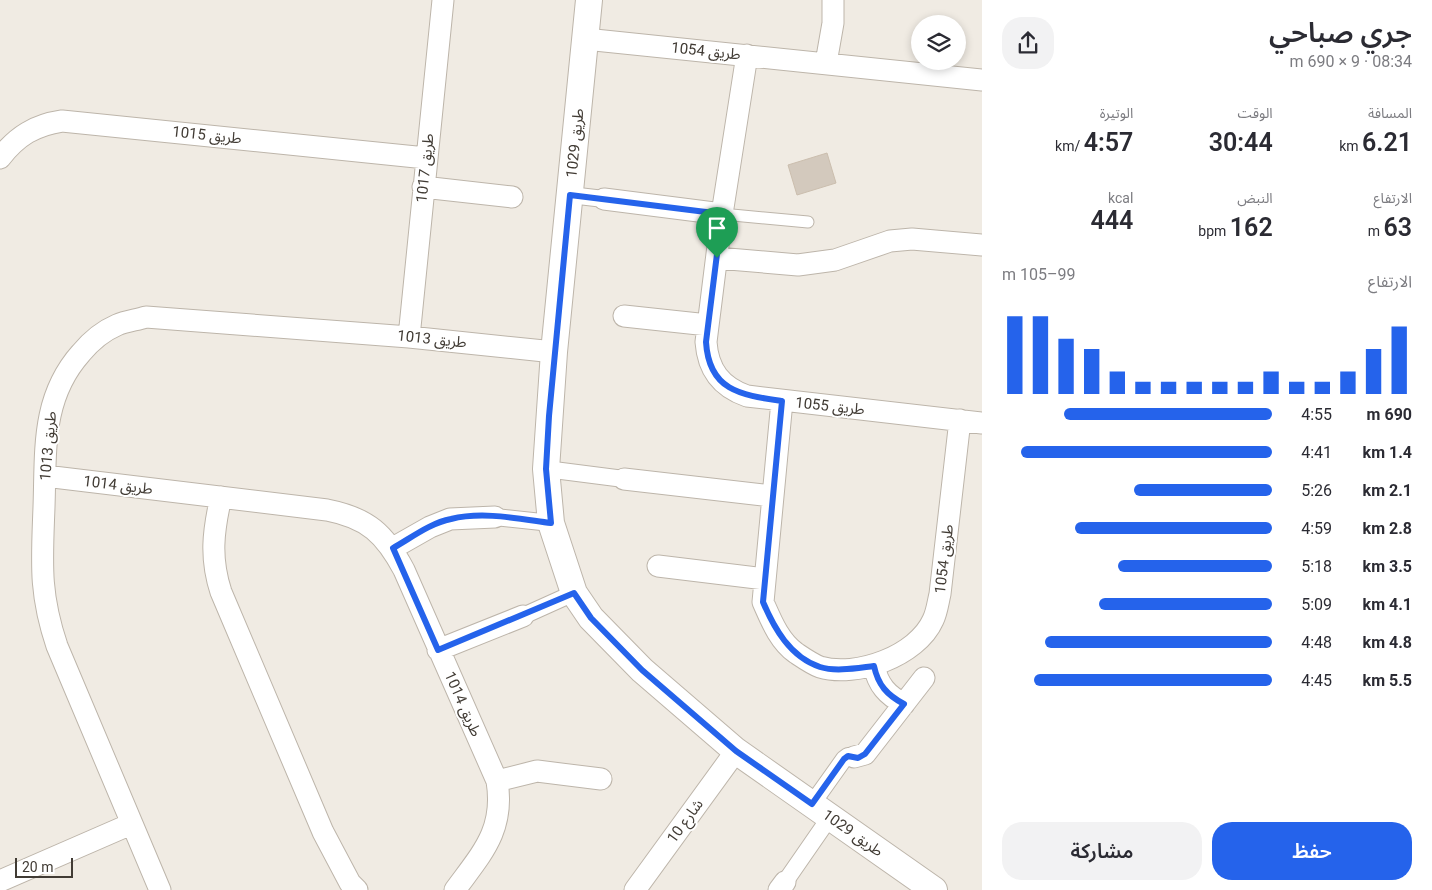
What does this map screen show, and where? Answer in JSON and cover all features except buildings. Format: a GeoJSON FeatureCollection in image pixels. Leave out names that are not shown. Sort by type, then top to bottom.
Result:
{"type":"FeatureCollection","features":[{"type":"Feature","properties":{"kind":"street","name":"طريق 1017"},"geometry":{"type":"LineString","coordinates":[[409,337],[443,0]]}},
{"type":"Feature","properties":{"kind":"street","name":"طريق 1029"},"geometry":{"type":"LineString","coordinates":[[589,0],[554,352],[546,469],[551,523],[574,593],[591,618],[642,670],[736,751],[934,890]]}},
{"type":"Feature","properties":{"kind":"street"},"geometry":{"type":"LineString","coordinates":[[826,63],[833,23],[833,0]]}},
{"type":"Feature","properties":{"kind":"street","name":"طريق 1054"},"geometry":{"type":"LineString","coordinates":[[585,39],[982,80]]}},
{"type":"Feature","properties":{"kind":"street","name":"طريق 1055"},"geometry":{"type":"LineString","coordinates":[[747,55],[722,214],[708,326],[707,357],[712,370],[721,382],[733,391],[747,396],[982,422]]}},
{"type":"Feature","properties":{"kind":"street","name":"طريق 1015"},"geometry":{"type":"LineString","coordinates":[[0,158],[20,136],[48,123],[62,121],[426,158]]}},
{"type":"Feature","properties":{"kind":"street"},"geometry":{"type":"LineString","coordinates":[[423,187],[512,197]]}},
{"type":"Feature","properties":{"kind":"street"},"geometry":{"type":"LineString","coordinates":[[570,195],[722,214]]}},
{"type":"Feature","properties":{"kind":"street"},"geometry":{"type":"LineString","coordinates":[[717,258],[798,265],[835,260],[890,241],[912,239],[982,245]]}},
{"type":"Feature","properties":{"kind":"street"},"geometry":{"type":"LineString","coordinates":[[624,316],[708,326]]}},
{"type":"Feature","properties":{"kind":"street","name":"طريق 1013"},"geometry":{"type":"LineString","coordinates":[[160,890],[57,646],[47,616],[42,578],[48,416],[58,385],[73,363],[93,340],[116,325],[146,317],[409,337],[554,352]]}},
{"type":"Feature","properties":{"kind":"street","name":"طريق 1054"},"geometry":{"type":"LineString","coordinates":[[782,401],[763,602],[775,630],[795,652],[820,667],[847,669],[874,666],[897,657],[918,641],[933,621],[940,594],[960,420]]}},
{"type":"Feature","properties":{"kind":"street"},"geometry":{"type":"LineString","coordinates":[[546,469],[772,496]]}},
{"type":"Feature","properties":{"kind":"street","name":"طريق 1014"},"geometry":{"type":"LineString","coordinates":[[45,476],[346,514],[364,522],[380,534],[393,548],[497,781],[500,799],[498,818],[493,836],[455,890]]}},
{"type":"Feature","properties":{"kind":"street"},"geometry":{"type":"LineString","coordinates":[[221,497],[214,526],[213,549],[214,571],[221,592],[324,832],[350,883],[357,890]]}},
{"type":"Feature","properties":{"kind":"street"},"geometry":{"type":"LineString","coordinates":[[393,548],[430,527],[450,519],[495,517],[551,523]]}},
{"type":"Feature","properties":{"kind":"street"},"geometry":{"type":"LineString","coordinates":[[658,566],[765,580]]}},
{"type":"Feature","properties":{"kind":"street"},"geometry":{"type":"LineString","coordinates":[[438,650],[574,593]]}},
{"type":"Feature","properties":{"kind":"street"},"geometry":{"type":"LineString","coordinates":[[874,666],[876,676],[883,689],[904,704]]}},
{"type":"Feature","properties":{"kind":"street"},"geometry":{"type":"LineString","coordinates":[[782,886],[821,810],[844,759],[848,756],[854,757],[865,754],[924,678]]}},
{"type":"Feature","properties":{"kind":"street","name":"شارع 10"},"geometry":{"type":"LineString","coordinates":[[635,890],[736,751]]}},
{"type":"Feature","properties":{"kind":"street"},"geometry":{"type":"LineString","coordinates":[[497,781],[537,771],[601,779]]}},
{"type":"Feature","properties":{"kind":"street"},"geometry":{"type":"LineString","coordinates":[[0,881],[131,824]]}},
{"type":"Feature","properties":{"kind":"lane"},"geometry":{"type":"LineString","coordinates":[[722,214],[808,222]]}},
{"type":"Feature","properties":{"kind":"route"},"geometry":{"type":"LineString","coordinates":[[570,195],[722,214],[717,258],[706,342],[707,357],[712,370],[721,382],[733,391],[747,396],[782,401],[763,602],[775,630],[795,652],[820,667],[847,669],[874,666],[880,685],[886,693],[904,704],[865,754],[858,758],[848,756],[844,759],[812,804],[736,751],[642,670],[591,618],[574,593],[438,650],[393,548],[440,522],[461,517],[495,517],[551,523],[546,469],[549,416],[570,195]]}}]}
